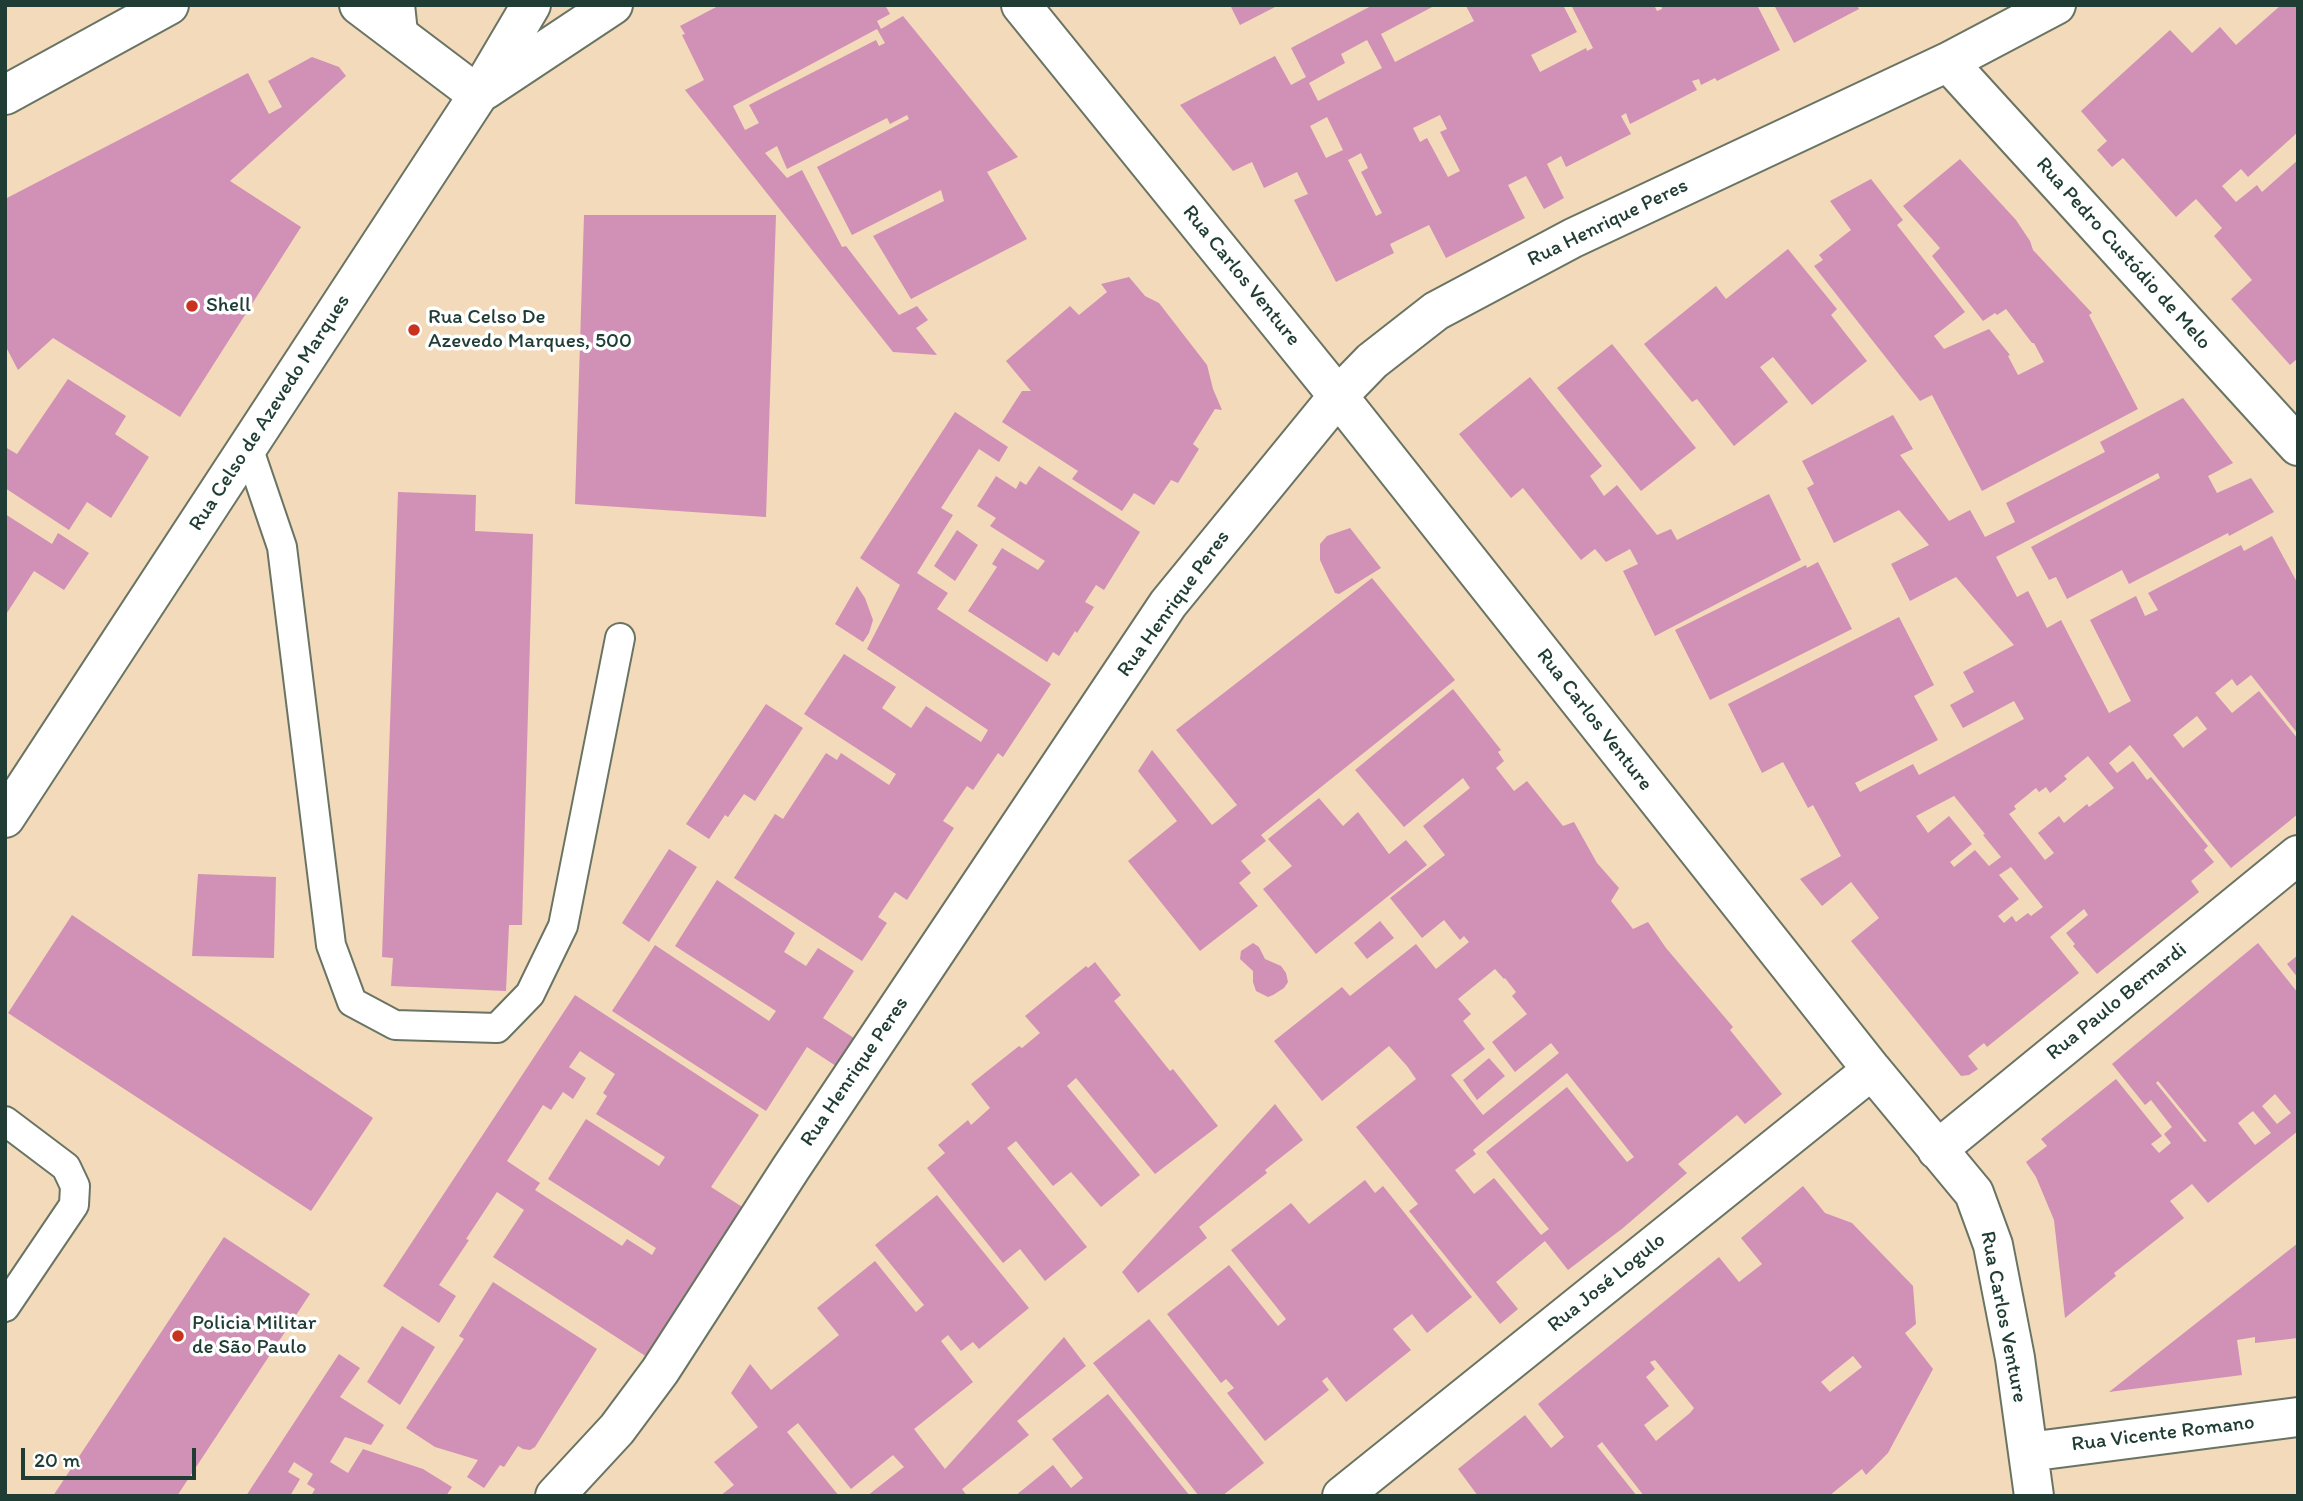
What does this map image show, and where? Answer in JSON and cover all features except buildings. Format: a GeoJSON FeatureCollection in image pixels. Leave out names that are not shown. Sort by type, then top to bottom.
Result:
{"type":"FeatureCollection","features":[{"type":"Feature","properties":{"kind":"street"},"geometry":{"type":"LineString","coordinates":[[5,95],[169,5]]}},
{"type":"Feature","properties":{"kind":"street"},"geometry":{"type":"LineString","coordinates":[[359,5],[396,19],[478,95],[613,5]]}},
{"type":"Feature","properties":{"kind":"street","name":"Rua Celso de Azevedo Marques"},"geometry":{"type":"LineString","coordinates":[[5,818],[478,95],[531,5]]}},
{"type":"Feature","properties":{"kind":"street","name":"Rua Carlos Venture"},"geometry":{"type":"LineString","coordinates":[[1021,5],[1338,396],[1872,1070],[1973,1193],[1993,1245],[2015,1358],[2034,1496]]}},
{"type":"Feature","properties":{"kind":"street","name":"Rua Henrique Peres"},"geometry":{"type":"LineString","coordinates":[[555,1496],[617,1429],[660,1371],[791,1168],[1168,604],[1338,396],[1372,361],[1436,311],[1573,238],[1948,62],[2056,5]]}},
{"type":"Feature","properties":{"kind":"street","name":"Rua Pedro Custódio de Melo"},"geometry":{"type":"LineString","coordinates":[[1948,62],[2298,446]]}},
{"type":"Feature","properties":{"kind":"street","name":"Rua Paulo Bernardi"},"geometry":{"type":"LineString","coordinates":[[1937,1150],[2298,855]]}},
{"type":"Feature","properties":{"kind":"street","name":"Rua José Logulo"},"geometry":{"type":"LineString","coordinates":[[1342,1496],[1872,1070]]}},
{"type":"Feature","properties":{"kind":"street","name":"Rua Vicente Romano"},"geometry":{"type":"LineString","coordinates":[[2028,1452],[2298,1417]]}},
{"type":"Feature","properties":{"kind":"lane"},"geometry":{"type":"LineString","coordinates":[[248,447],[282,547],[331,945],[352,1002],[395,1025],[497,1028],[530,994],[563,926],[620,638]]}},
{"type":"Feature","properties":{"kind":"lane"},"geometry":{"type":"LineString","coordinates":[[5,1307],[74,1205],[75,1186],[65,1167],[7,1126]]}},
{"type":"Feature","properties":{"kind":"place","name":"Shell"},"geometry":{"type":"Point","coordinates":[192,306]}},
{"type":"Feature","properties":{"kind":"place","name":"Rua Celso De Azevedo Marques, 500"},"geometry":{"type":"Point","coordinates":[414,330]}},
{"type":"Feature","properties":{"kind":"place","name":"Policia Militar de São Paulo"},"geometry":{"type":"Point","coordinates":[178,1336]}}]}
